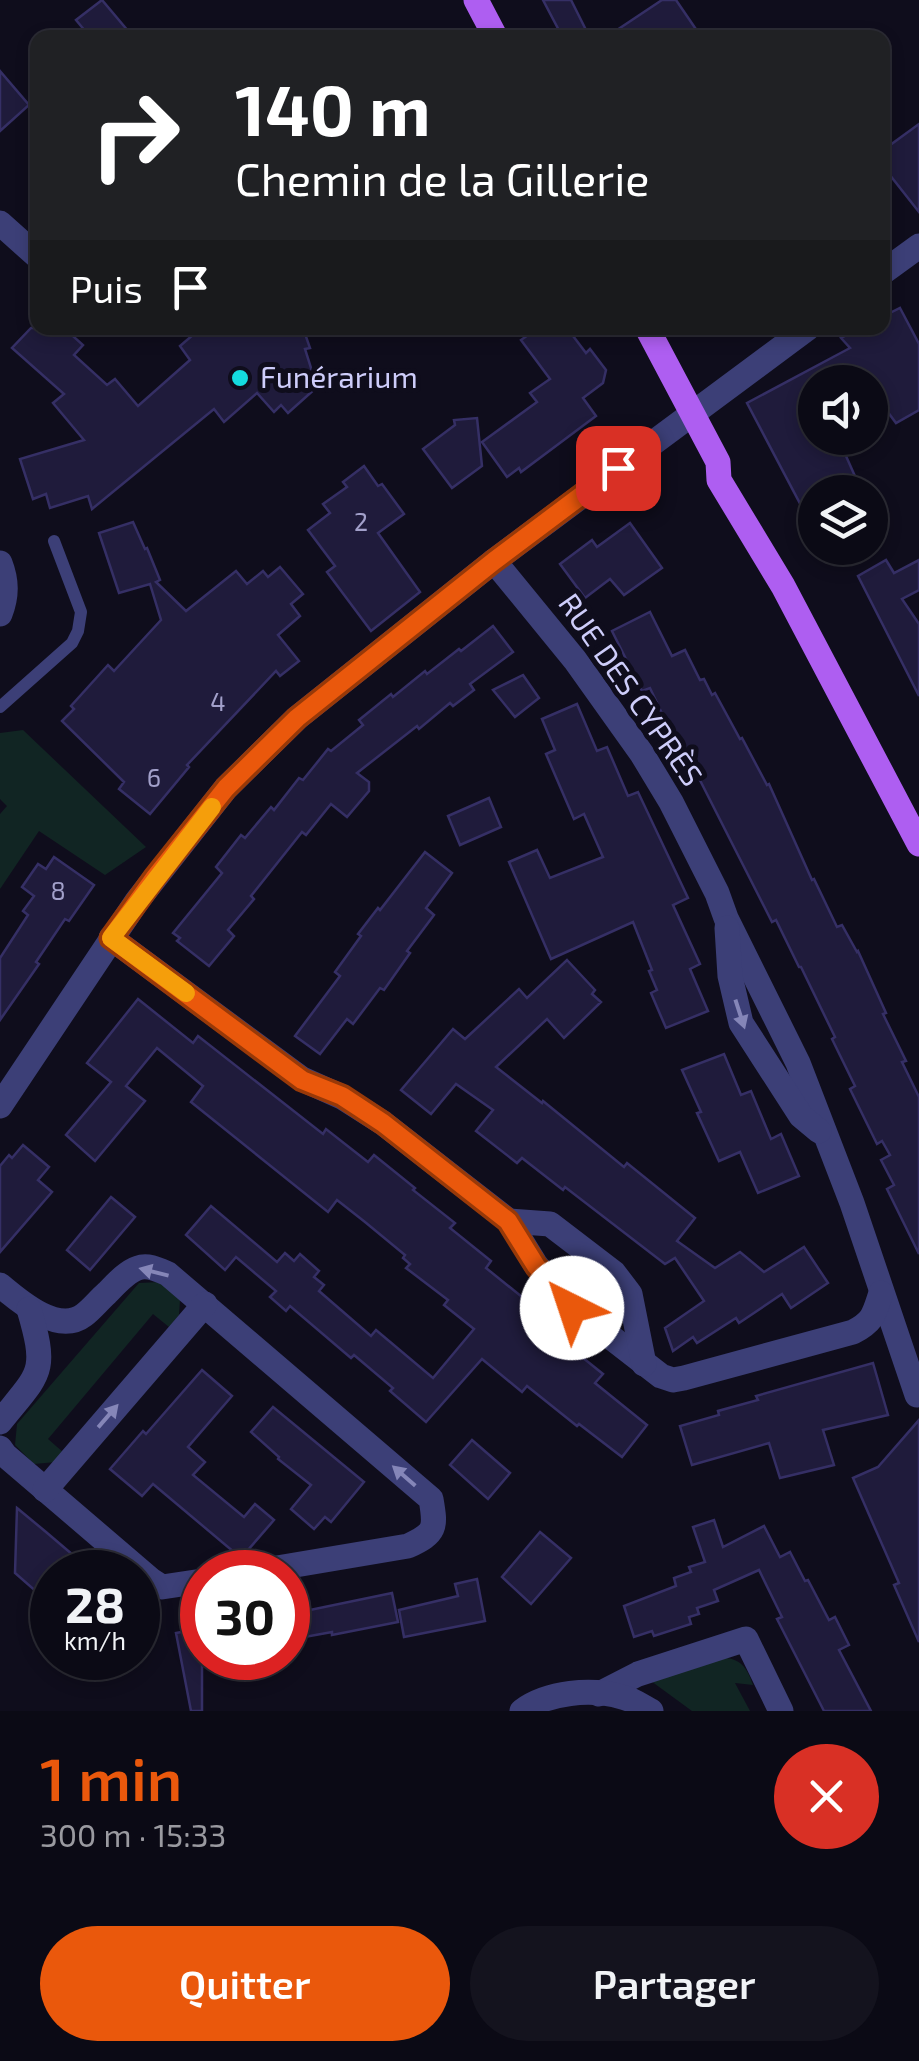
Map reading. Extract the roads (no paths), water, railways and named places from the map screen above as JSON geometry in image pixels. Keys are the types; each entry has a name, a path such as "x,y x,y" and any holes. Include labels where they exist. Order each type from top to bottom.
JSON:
{"main road":[{"path":"476,0 492,30"},
{"path":"652,335 718,462 719,480 783,586 919,844"}],"street":[{"path":"0,223 30,250"},
{"path":"890,267 919,246"},
{"path":"0,1106 155,877 226,788 297,718 494,561 798,335"},
{"name":"RUE DES CYPRÈS","path":"494,561 575,660 642,754 718,893 726,918 730,976 741,1023 802,1116 826,1136 917,1395"},
{"path":"0,563 6,592 0,614"},
{"path":"111,938 302,1080 342,1096 383,1123 508,1221 536,1266 572,1308 662,1376 673,1380 853,1332 873,1319 881,1292"},
{"path":"508,1221 550,1224 614,1273 630,1294 644,1364"},
{"path":"0,1285 29,1310 70,1321 82,1318 121,1279 138,1268 151,1267 168,1274 431,1499 435,1524 428,1537 408,1546 310,1563"},
{"path":"44,1490 204,1304"},
{"path":"0,1422 37,1376 39,1345 29,1310"},
{"path":"0,1448 44,1490 162,1587 180,1584"},
{"path":"598,1694 638,1674 746,1639 780,1711"},
{"path":"522,1711 530,1704 560,1695 588,1692 623,1697 651,1711"}],"lane":[{"path":"0,707 72,643 78,630 81,612 54,541"}],"place":[{"name":"Funérarium","path":"240,378"}]}
